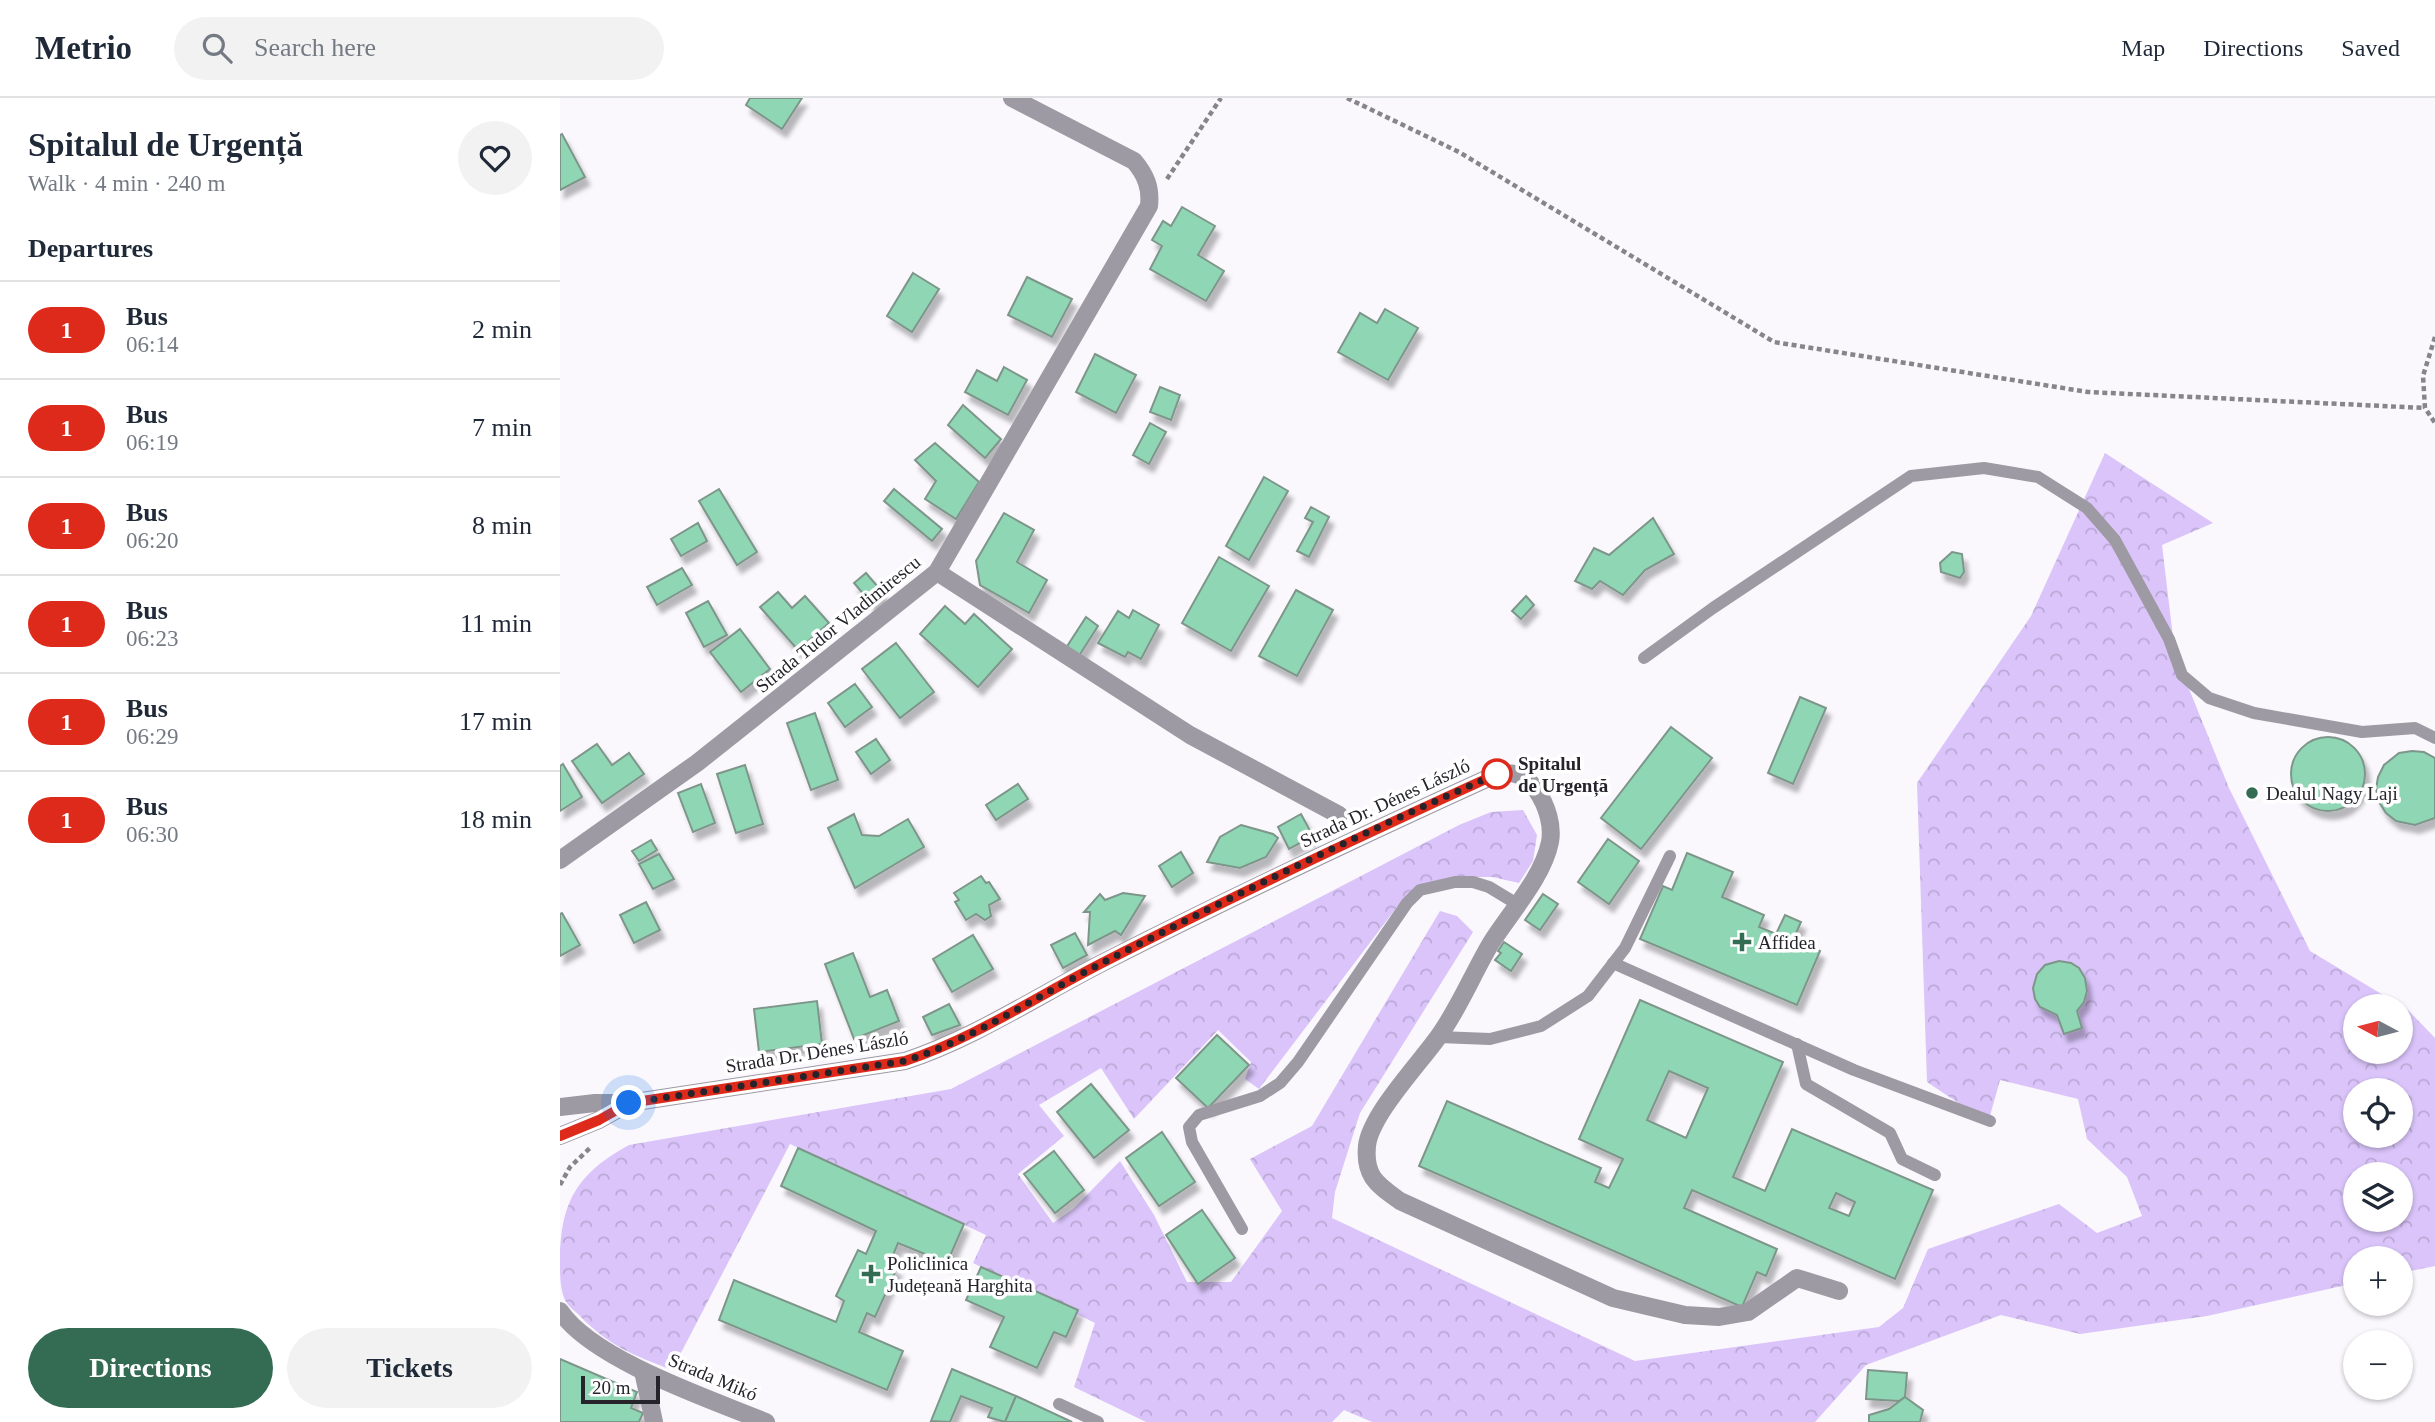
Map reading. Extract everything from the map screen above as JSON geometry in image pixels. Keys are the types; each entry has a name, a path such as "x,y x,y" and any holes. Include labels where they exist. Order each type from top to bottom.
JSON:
{"street":[{"path":"1012,98 1134,161 1148,184 1149,206"},
{"name":"Strada Tudor Vladimirescu","path":"560,860 697,763 937,572 1149,206"},
{"path":"937,572 1190,735 1339,815"},
{"name":"Strada Dr. Dénes László","path":"629,1103 905,1061 926,1054 984,1027 1103,962 1370,831 1497,774 1511,772 1523,775 1538,793 1548,813 1550,842 1542,864 1491,944 1439,1037 1374,1122 1367,1144 1367,1163 1375,1183 1400,1201 1613,1298 1685,1315 1718,1318 1748,1312 1797,1278 1839,1291"},
{"path":"560,1107 629,1103"},
{"path":"560,1136 599,1120 629,1103"},
{"name":"Strada Mikó","path":"560,1311 569,1325 643,1371 766,1422"},
{"name":"Strada Mikó","path":"643,1371 654,1422"}],"lane":[{"path":"1644,658 1713,608 1911,476 1984,468 2038,477 2087,508 2115,540 2169,639 2182,675 2209,698 2254,713 2362,732 2415,728 2435,738"},
{"path":"1439,1037 1490,1039 1541,1026 1588,996 1625,948 1670,856"},
{"path":"1242,1229 1192,1142 1189,1127 1199,1115 1260,1096 1280,1083 1298,1062 1406,903 1420,890 1455,881 1473,882 1489,887 1517,904"},
{"path":"1613,963 1854,1070 1990,1121"},
{"path":"1797,1044 1806,1084 1890,1133 1902,1159 1935,1175"},
{"path":"1059,1404 1098,1422"}],"path":[{"path":"1149,206 1221,98"},
{"path":"1347,98 1460,152 1773,342 2088,392 2425,408"},
{"path":"2435,337 2423,376 2425,408 2435,423"},
{"path":"560,1185 570,1167 604,1138 599,1120"}],"green space":[{"path":"2105,453 2213,523 2162,545 2175,654 2229,788 2310,951 2381,994 2343,994 2343,1064 2413,1064 2413,1015 2435,1038 2435,1266 2413,1271 2413,1246 2343,1246 2343,1286 2207,1316 2080,1334 2001,1315 1866,1365 1815,1422 1372,1422 1344,1410 1332,1422 1146,1422 1074,1387 1095,1323 973,1263 986,1235 790,1144 672,1370 633,1354 601,1335 565,1300 561,1287 560,1263 563,1223 568,1207 584,1179 596,1167 629,1145 951,1089 1459,825 1491,812 1523,810 1537,835 1533,861 1519,883 1492,877 1464,877 1400,903 1259,1089 1245,1079 1251,1062 1218,1030 1134,1119 1101,1068 1039,1105 1064,1136 1018,1174 1053,1223 1073,1209 1120,1161 1154,1215 1187,1282 1231,1282 1282,1211 1250,1159 1312,1126 1440,911 1457,916 1473,932 1360,1113 1335,1192 1332,1218 1635,1361 1879,1327 1903,1308 1928,1249 2059,1204 2097,1233 2142,1216 2127,1177 2087,1139 2078,1099 2000,1080 1988,1123 1927,1082 1917,783 2031,616"}],"building":[{"path":"750,98 802,98 782,129 746,105"},
{"path":"562,134 585,177 560,190 560,135"},
{"path":"1182,207 1215,226 1198,255 1224,271 1206,301 1150,269 1162,246 1152,240 1163,221 1171,226"},
{"path":"913,273 939,289 912,332 887,316"},
{"path":"1027,277 1072,299 1052,337 1008,315"},
{"path":"1385,309 1418,328 1388,380 1338,352 1360,313 1377,323"},
{"path":"1095,354 1136,375 1116,413 1076,392"},
{"path":"1004,367 1027,380 1008,415 965,392 977,370 997,381"},
{"path":"1160,387 1180,395 1171,420 1150,412"},
{"path":"963,405 1001,439 985,458 948,425"},
{"path":"1150,423 1166,432 1149,464 1133,455"},
{"path":"935,443 979,482 956,519 925,499 936,481 915,460"},
{"path":"1264,477 1288,491 1249,560 1226,546"},
{"path":"719,489 757,552 737,565 699,501"},
{"path":"894,489 942,529 932,541 884,501"},
{"path":"1311,507 1329,517 1309,557 1297,551 1313,522 1305,518"},
{"path":"1004,513 1034,530 1017,562 1047,580 1029,613 980,585 976,561"},
{"path":"1653,518 1674,554 1645,570 1623,595 1600,581 1592,589 1575,581 1594,548 1609,555"},
{"path":"698,523 707,541 681,556 671,539"},
{"path":"1952,552 1962,554 1964,572 1960,578 1941,572 1940,563"},
{"path":"1219,557 1269,586 1231,651 1182,623"},
{"path":"682,568 692,585 657,605 647,587"},
{"path":"866,573 884,594 872,604 854,583"},
{"path":"1296,590 1333,610 1297,676 1259,656"},
{"path":"778,592 792,608 805,596 829,623 798,650 760,607"},
{"path":"1526,596 1534,605 1521,619 1512,611"},
{"path":"708,601 727,635 704,647 686,613"},
{"path":"945,606 965,624 974,614 1012,649 978,687 920,634"},
{"path":"1133,610 1159,625 1141,659 1128,652 1125,657 1098,643 1118,611 1129,618"},
{"path":"1086,617 1098,626 1077,659 1064,651"},
{"path":"740,629 770,669 741,692 710,652"},
{"path":"896,643 934,692 900,718 862,669"},
{"path":"855,684 872,707 845,727 828,703"},
{"path":"1800,697 1826,708 1793,784 1768,773"},
{"path":"815,713 838,780 811,790 787,723"},
{"path":"1671,727 1712,758 1641,849 1601,818"},
{"path":"2328,737 2349,743 2359,753 2365,774 2359,795 2349,805 2328,811 2307,805 2297,795 2291,774 2297,753 2307,743"},
{"path":"876,739 890,760 871,774 856,752"},
{"path":"597,744 612,765 629,753 644,774 602,803 572,761"},
{"path":"2424,752 2435,758 2435,818 2415,825 2396,821 2386,813 2379,802 2376,789 2384,765 2399,753"},
{"path":"563,764 582,797 560,811 560,766"},
{"path":"745,765 763,824 736,833 717,774"},
{"path":"701,784 715,823 693,832 678,793"},
{"path":"1018,784 1028,799 996,820 986,805"},
{"path":"854,814 862,835 879,836 908,819 924,847 855,888 828,828"},
{"path":"1301,814 1313,836 1289,849 1278,827"},
{"path":"1241,825 1273,834 1278,838 1266,857 1240,868 1207,862 1220,837"},
{"path":"1608,839 1639,861 1609,904 1578,882"},
{"path":"651,840 657,850 639,861 632,851"},
{"path":"1181,852 1193,873 1172,887 1159,866"},
{"path":"1687,853 1733,872 1722,897 1764,915 1759,927 1776,934 1785,915 1801,922 1793,940 1820,951 1797,1005 1640,939 1663,886 1672,890"},
{"path":"659,854 674,879 653,889 639,864"},
{"path":"981,876 986,883 989,882 1000,899 989,905 991,916 985,920 976,914 966,920 955,902 959,900 954,893"},
{"path":"1123,893 1145,896 1121,935 1115,931 1088,945 1090,912 1084,912 1100,894 1105,900"},
{"path":"1543,894 1558,904 1540,930 1525,920"},
{"path":"646,902 660,930 634,943 620,915"},
{"path":"562,913 580,945 560,956 560,914"},
{"path":"1075,933 1087,955 1063,968 1051,945"},
{"path":"973,935 993,969 952,992 933,959"},
{"path":"1504,942 1522,954 1511,971 1495,960 1501,953 1498,951"},
{"path":"853,953 870,997 887,990 899,1021 854,1039 825,964"},
{"path":"2059,961 2079,968 2085,978 2087,991 2084,1002 2077,1011 2082,1028 2064,1034 2057,1015 2040,1007 2033,988 2037,974 2045,965"},
{"path":"1640,1000 1783,1062 1733,1177 1765,1191 1792,1129 1933,1190 1895,1279 1692,1190 1684,1208 1777,1249 1766,1276 1757,1272 1742,1307 1419,1166 1447,1101 1601,1168 1595,1182 1609,1188 1623,1159 1579,1139","holes":["1669,1071 1708,1088 1686,1138 1647,1120","1836,1193 1855,1202 1849,1216 1829,1208"]},
{"path":"817,1001 822,1044 759,1052 754,1009"},
{"path":"949,1004 960,1025 932,1035 923,1017"},
{"path":"1217,1035 1249,1065 1208,1108 1176,1078"},
{"path":"1091,1084 1129,1130 1094,1158 1057,1112"},
{"path":"1162,1132 1195,1182 1159,1206 1126,1158"},
{"name":"Policlinica Județeană Harghita","path":"798,1148 964,1224 947,1263 898,1243 889,1265 897,1268 875,1317 867,1313 859,1332 903,1351 887,1390 719,1320 734,1280 836,1322 844,1301 836,1296 858,1250 866,1254 876,1231 781,1186"},
{"path":"1054,1151 1084,1190 1055,1213 1024,1174"},
{"path":"1202,1210 1235,1258 1198,1284 1166,1235"},
{"path":"981,1267 1078,1310 1066,1337 1054,1332 1037,1368 990,1347 1004,1317 966,1300"},
{"path":"560,1359 637,1392 631,1408 643,1413 639,1422 560,1422"},
{"path":"952,1369 1016,1396 1005,1422 988,1417 992,1408 961,1396 950,1422 931,1421"},
{"path":"1868,1370 1907,1373 1905,1397 1899,1401 1866,1399"},
{"path":"1016,1396 1072,1422 1005,1422"},
{"path":"1905,1397 1923,1410 1920,1422 1869,1422 1869,1415 1889,1409"}],"bus line":[{"name":"1","path":"560,1136 599,1120 629,1103 905,1061 926,1054 984,1027 1103,962 1370,831 1497,774"}],"place":[{"name":"Spitalul de Urgență","path":"1497,774"},
{"name":"Dealul Nagy Laji","path":"2252,793"},
{"name":"Affidea","path":"1742,942"},
{"name":"Policlinica Județeană Harghita","path":"871,1274"}],"route":[{"path":"629,1103 905,1061 926,1054 984,1027 1103,962 1370,831 1497,774"}]}
